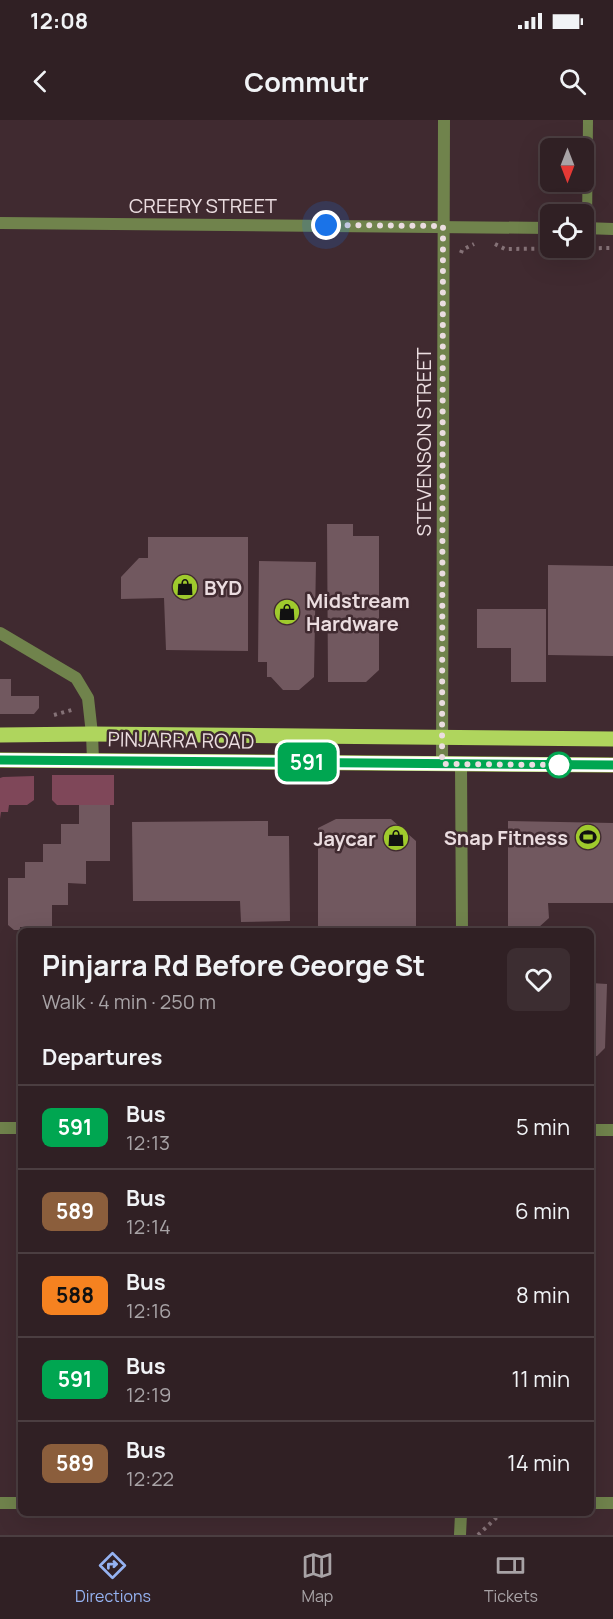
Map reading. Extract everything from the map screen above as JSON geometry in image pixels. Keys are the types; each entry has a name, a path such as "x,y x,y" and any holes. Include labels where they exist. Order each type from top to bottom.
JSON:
{"main road":[{"name":"PINJARRA ROAD","path":"0,735 613,739"},
{"name":"PINJARRA ROAD","path":"0,760 613,765"}],"street":[{"name":"STEVENSON STREET","path":"442,764 444,120"},
{"name":"CREERY STREET","path":"0,223 540,228"},
{"path":"594,228 613,229"},
{"path":"0,633 76,678 88,698 93,760"},
{"path":"461,764 462,928"},
{"path":"0,1128 18,1128"},
{"path":"594,1130 613,1130"},
{"path":"0,1503 18,1503"},
{"path":"594,1503 613,1503"},
{"path":"460,1535 461,1516"}],"lane":[{"path":"586,204 588,120"}],"path":[{"path":"459,257 462,250 483,239"},
{"path":"494,244 505,249 613,248"},
{"path":"478,1535 497,1516"}],"shaded area":[{"path":"52,775 114,775 114,805 57,805 52,800"},
{"path":"34,776 34,800 27,805 9,805 8,812 1,812 0,819 0,778"}],"building":[{"path":"327,524 353,524 353,536 379,536 379,670 366,682 328,682"},
{"name":"BYD","path":"148,537 248,537 248,651 166,650 164,598 121,599 121,577 139,558 148,558"},
{"name":"Midstream Hardware","path":"259,561 316,562 314,677 299,690 283,690 271,677 267,677 267,662 258,662"},
{"path":"548,565 613,566 613,656 548,655"},
{"path":"477,609 546,609 546,682 511,682 511,648 477,648"},
{"path":"0,679 11,679 11,696 39,696 39,708 34,714 0,714"},
{"path":"79,805 110,805 110,861 86,861 86,884 68,883 68,905 52,905 52,927 20,927 14,930 8,925 8,878 25,878 25,862 43,862 43,844 61,844 61,824 79,824"},
{"path":"336,819 391,819 416,841 416,928 318,928 318,828"},
{"path":"268,821 268,836 289,836 290,921 241,922 240,901 133,901 132,822"},
{"path":"508,821 613,823 613,903 548,903 549,918 538,928 508,928"},
{"path":"594,983 607,984 605,1048 594,1056"}],"bus line":[{"name":"591","path":"0,760 613,765"}],"place":[{"name":"BYD","path":"185,587"},
{"name":"Midstream Hardware","path":"287,612"},
{"name":"Snap Fitness","path":"588,837"},
{"name":"Jaycar","path":"396,838"}],"route":[{"path":"326,225 443,226 442,764 569,765 559,765"}]}
